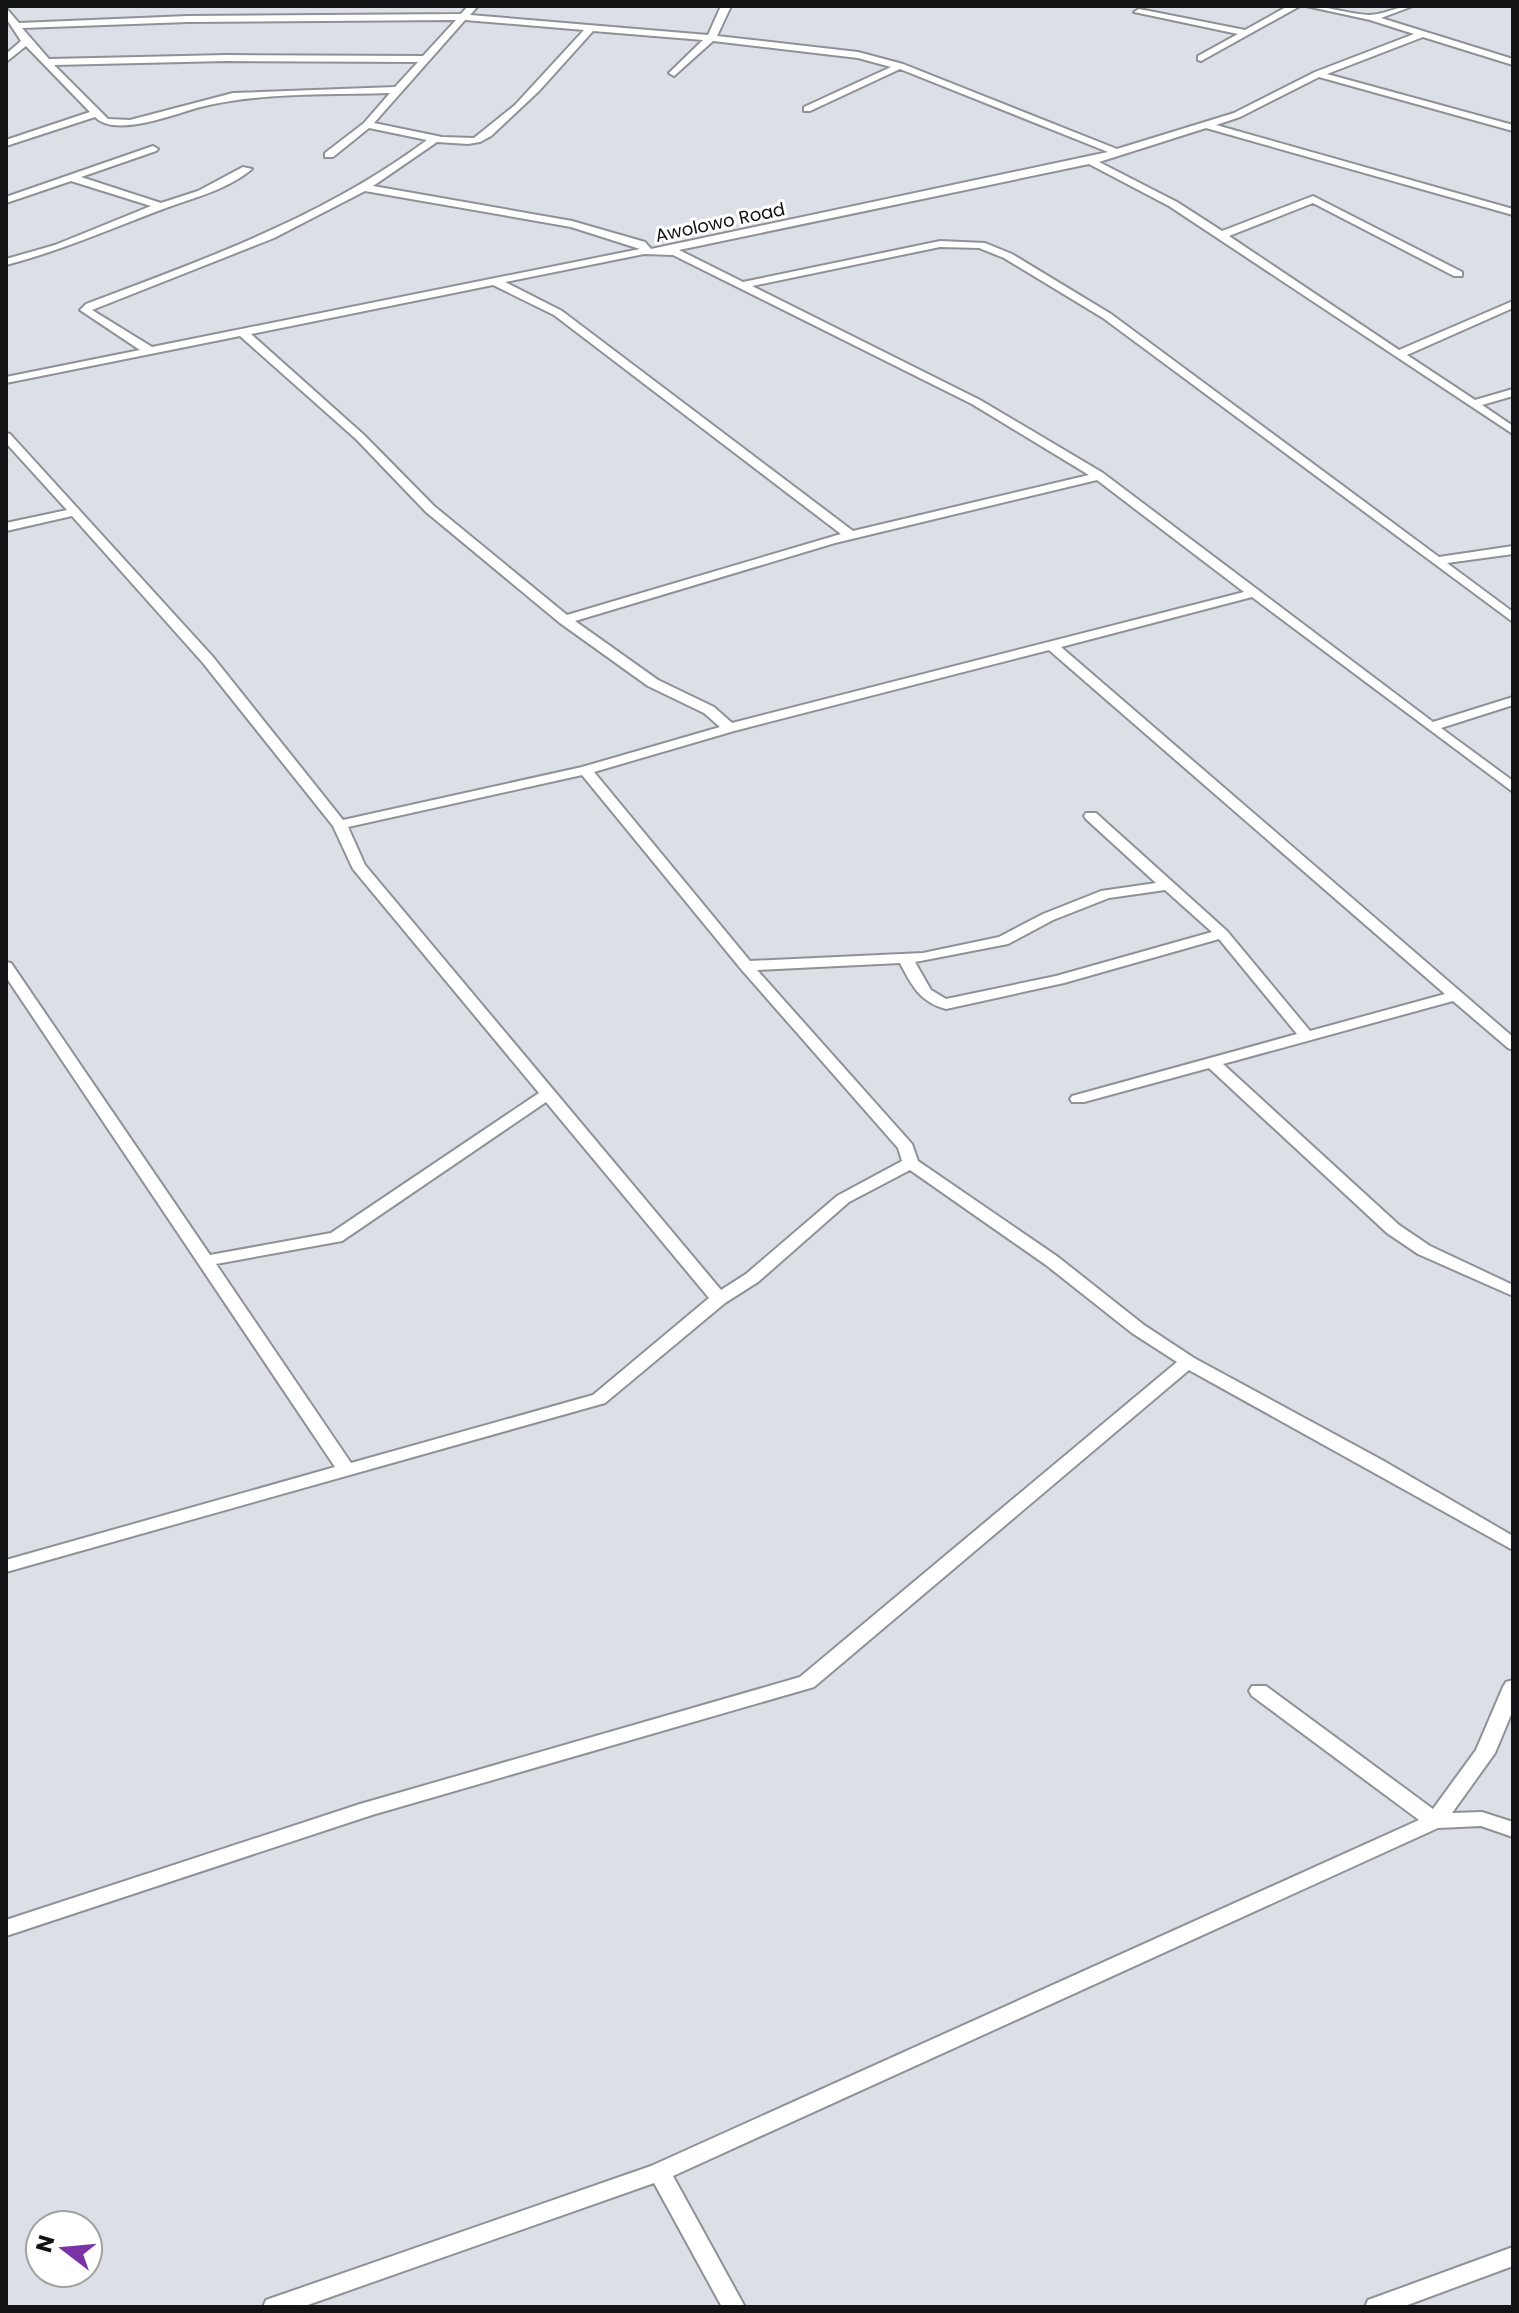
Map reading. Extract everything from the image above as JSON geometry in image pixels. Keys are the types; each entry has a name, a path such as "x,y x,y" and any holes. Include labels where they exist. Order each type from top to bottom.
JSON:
{"street":[{"path":"329,155 367,125 473,6"},
{"path":"674,73 711,38 726,6"},
{"path":"1201,58 1295,6"},
{"path":"1311,6 1372,18 1513,62"},
{"path":"1372,18 1408,6"},
{"path":"6,11 26,41 105,122 123,124 233,96 399,90"},
{"path":"1139,12 1248,33"},
{"path":"16,26 188,19 461,17 829,51 900,66 1113,151"},
{"path":"367,125 464,141 481,139 592,27"},
{"name":"Awolowo Road","path":"6,380 645,251 649,253 1090,161 1251,108 1318,74 1423,34"},
{"path":"6,59 26,41"},
{"path":"48,62 227,58 426,59"},
{"path":"807,109 900,66"},
{"path":"1318,74 1513,128"},
{"path":"6,143 95,114"},
{"path":"1205,125 1513,212"},
{"path":"150,351 85,310 286,229 364,188 437,137"},
{"path":"6,200 153,149"},
{"path":"1090,161 1173,204 1401,353 1513,431"},
{"path":"6,262 59,247 213,188 247,169"},
{"path":"73,178 161,206"},
{"path":"364,188 572,224 641,244 649,253 675,252 976,402 1099,476 1513,788"},
{"path":"1221,235 1313,199 1458,274"},
{"path":"743,285 940,244 981,245 1008,256 1107,316 1513,618"},
{"path":"494,281 558,313 850,535"},
{"path":"1401,353 1513,304"},
{"path":"243,333 360,437 430,509 565,620 653,683 709,710 729,728"},
{"path":"1475,404 1513,392"},
{"path":"6,436 208,660 340,825 358,866 719,1299"},
{"path":"565,620 705,575 850,535 1099,476"},
{"path":"6,527 76,512"},
{"path":"1437,561 1513,550"},
{"path":"340,825 585,770 729,728 1254,593"},
{"path":"1051,645 1513,1045"},
{"path":"1433,726 1513,701"},
{"path":"585,770 746,966 906,1147 911,1163 1052,1261 1138,1329 1188,1362 1376,1464 1513,1544"},
{"path":"1091,816 1222,934 1307,1037"},
{"path":"746,966 906,959 1003,941 1048,917 1106,894 1170,885"},
{"path":"906,959 925,995 936,1003 946,1004 1059,980 1222,934"},
{"path":"6,966 347,1471"},
{"path":"1078,1099 1454,996"},
{"path":"1213,1063 1393,1229 1424,1250 1513,1291"},
{"path":"206,1261 336,1237 549,1093"},
{"path":"6,1566 599,1399 719,1299 752,1278 843,1199 911,1163"},
{"path":"6,1928 367,1809 807,1682 1188,1362"},
{"path":"1435,1821 1485,1753 1513,1687"},
{"path":"1259,1691 1435,1821"},
{"path":"274,2307 659,2172 1435,1821 1482,1819 1513,1830"},
{"path":"659,2172 734,2307"},
{"path":"1376,2307 1513,2256"}]}
